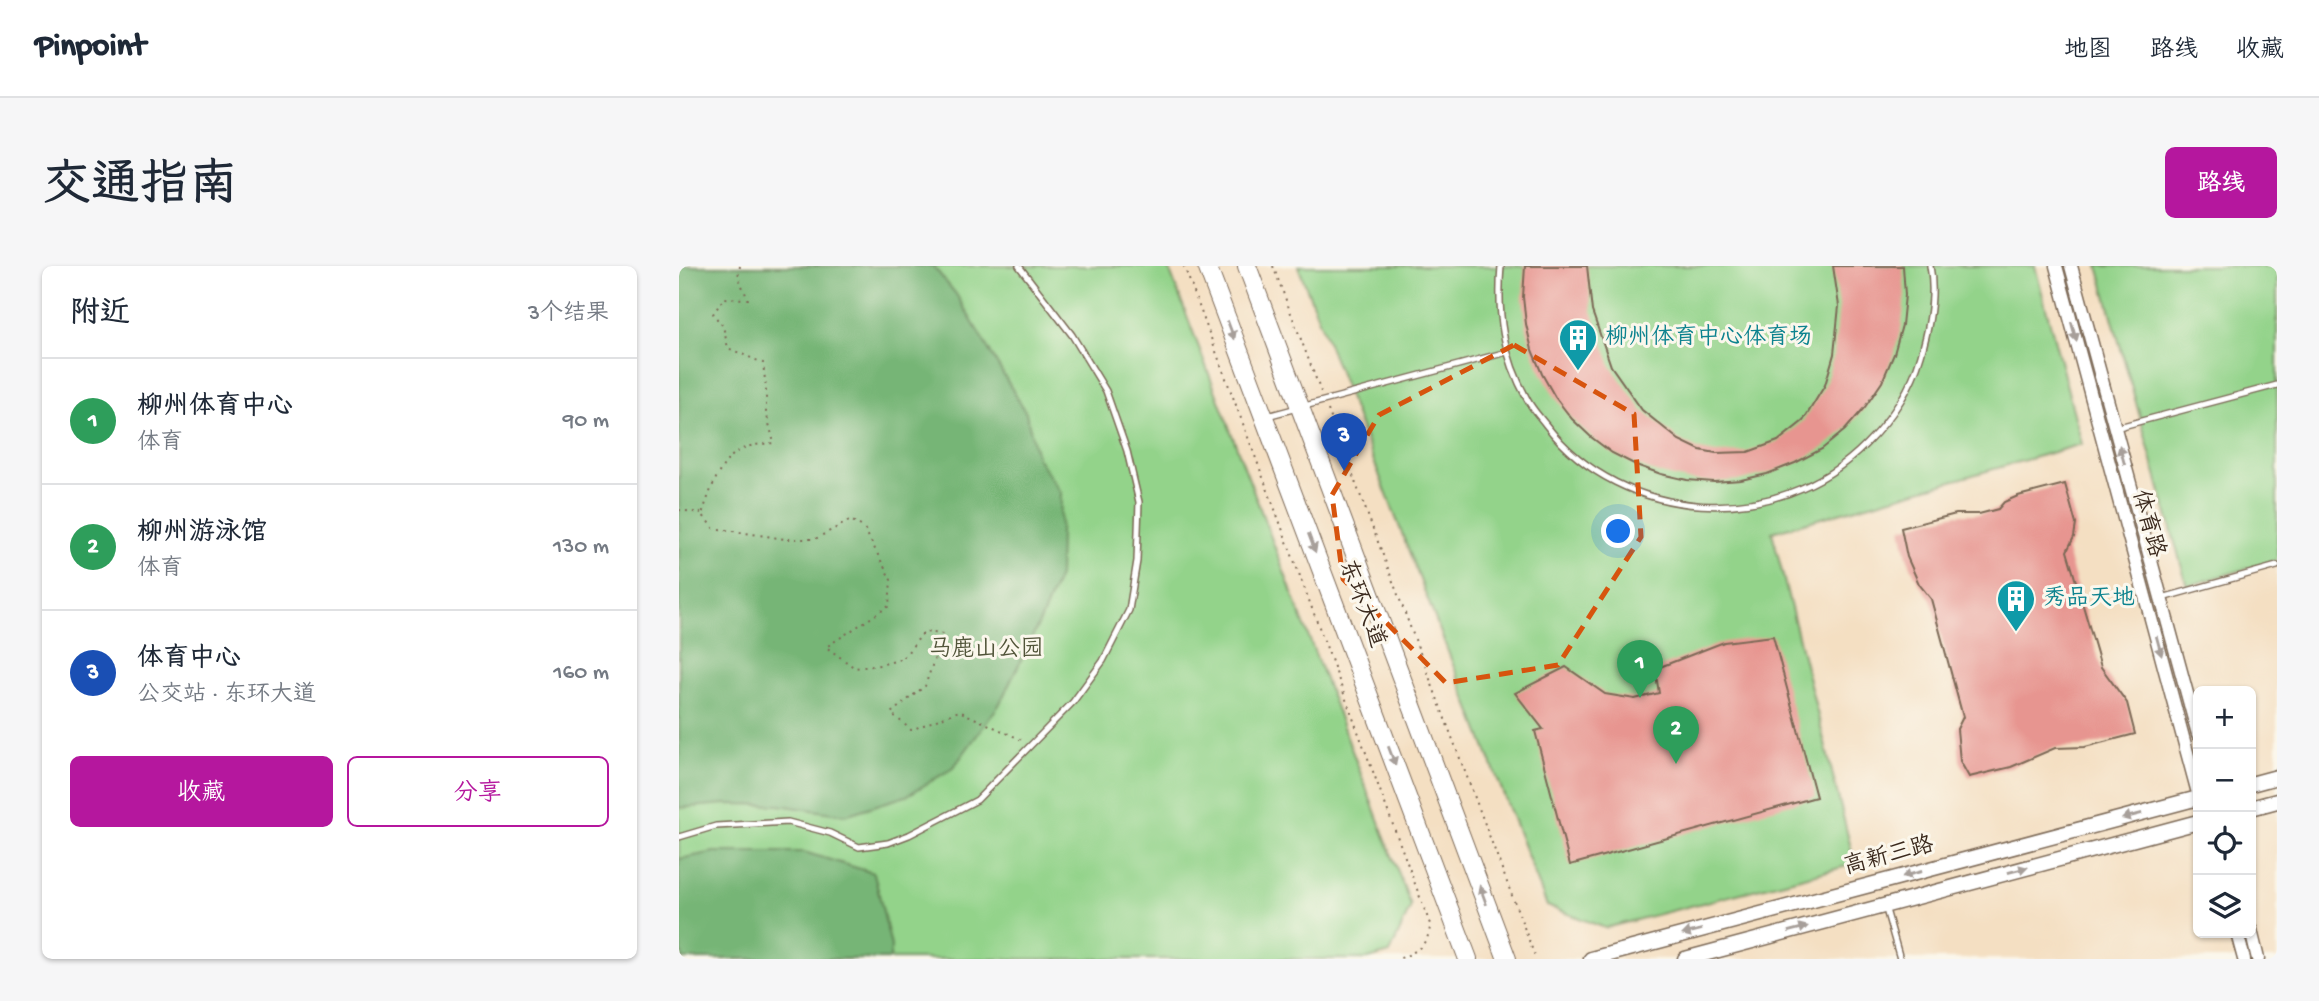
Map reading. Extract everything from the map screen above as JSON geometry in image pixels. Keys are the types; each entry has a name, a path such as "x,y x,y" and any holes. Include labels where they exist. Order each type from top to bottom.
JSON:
{"highway":[{"name":"东环大道","path":"1207,266 1468,959"},
{"name":"东环大道","path":"1247,266 1507,959"}],"main road":[{"path":"2256,783 2277,777"},
{"name":"高新三路","path":"1591,959 2193,799"},
{"path":"2256,807 2277,801"},
{"name":"高新三路","path":"1685,959 2193,823"}],"street":[{"name":"体育路","path":"2056,266 2193,774"},
{"name":"体育路","path":"2071,266 2193,716"},
{"path":"2238,938 2244,959"},
{"path":"2253,938 2258,959"}],"lane":[{"path":"679,837 716,827 788,822 830,833 859,847 888,843 934,824 977,800 1073,702 1103,661 1129,610 1137,561 1139,502 1127,451 1106,391 1072,335 1019,266"},
{"path":"1501,266 1498,301 1507,352 1527,401 1560,443 1601,475 1649,498 1702,507 1755,504 1805,488 1851,460 1888,422 1915,376 1929,325 1930,266"},
{"path":"1264,417 1507,352"},
{"path":"2115,428 2277,385"},
{"path":"2147,602 2277,566"},
{"path":"1885,906 1900,959"}],"path":[{"path":"702,514 725,463 745,447 774,443 766,412 767,388 763,363 728,348 723,326 713,314 724,298 748,299 738,277 740,266"},
{"path":"1184,266 1430,924 1430,934 1424,944 1398,959"},
{"path":"1273,266 1536,959"},
{"path":"679,505 680,510 702,514 713,528 785,539 815,539 851,520 864,528 891,580 889,606 826,647 855,668 902,659 924,632 943,634 926,686 891,713 911,730 959,711 1014,738 1033,743"}],"highlighted area":[{"path":"1514,345 1634,414 1641,537 1558,665 1446,683 1343,579 1332,495 1379,415"}],"green space":[{"name":"马鹿山公园","path":"679,266 1168,266 1411,906 1390,953 1368,959 679,959"},
{"path":"679,266 933,266 956,294 1026,413 1037,457 1061,493 1059,576 999,705 953,768 906,796 845,815 779,805 726,804 679,808"},
{"path":"1298,266 2035,266 2082,444 1772,532 1855,864 1605,928 1547,906"},
{"path":"2098,266 2277,266 2277,560 2187,586"},
{"path":"714,852 804,852 874,873 891,946 890,959 683,959 679,941 679,859"}],"building":[{"name":"柳州体育中心体育场","path":"1525,266 1587,266 1592,311 1611,366 1642,410 1679,440 1700,450 1716,453 1748,452 1778,441 1803,421 1825,385 1834,354 1839,306 1833,266 1903,266 1905,295 1902,325 1882,382 1845,430 1822,449 1767,474 1741,480 1687,480 1636,465 1612,453 1572,419 1555,397 1532,350 1526,324 1523,297"},
{"name":"秀品天地","path":"2065,484 2076,524 2074,537 2067,551 2101,667 2127,703 2135,734 2085,747 2055,748 2011,767 1969,777 1960,761 1957,729 1963,717 1931,599 1919,584 1907,557 1901,528 1956,514 1979,514 1998,509 2004,502 2018,496"},
{"path":"1773,636 1816,797 1570,865 1535,731 1543,729 1515,693 1566,667 1605,694 1635,699 1659,693 1655,669 1724,642"}],"place":[{"name":"柳州体育中心体育场","path":"1578,372"},
{"name":"体育中心","path":"1344,471"},
{"name":"秀品天地","path":"2016,633"},
{"name":"柳州体育中心","path":"1640,698"},
{"name":"柳州游泳馆","path":"1676,764"}]}
